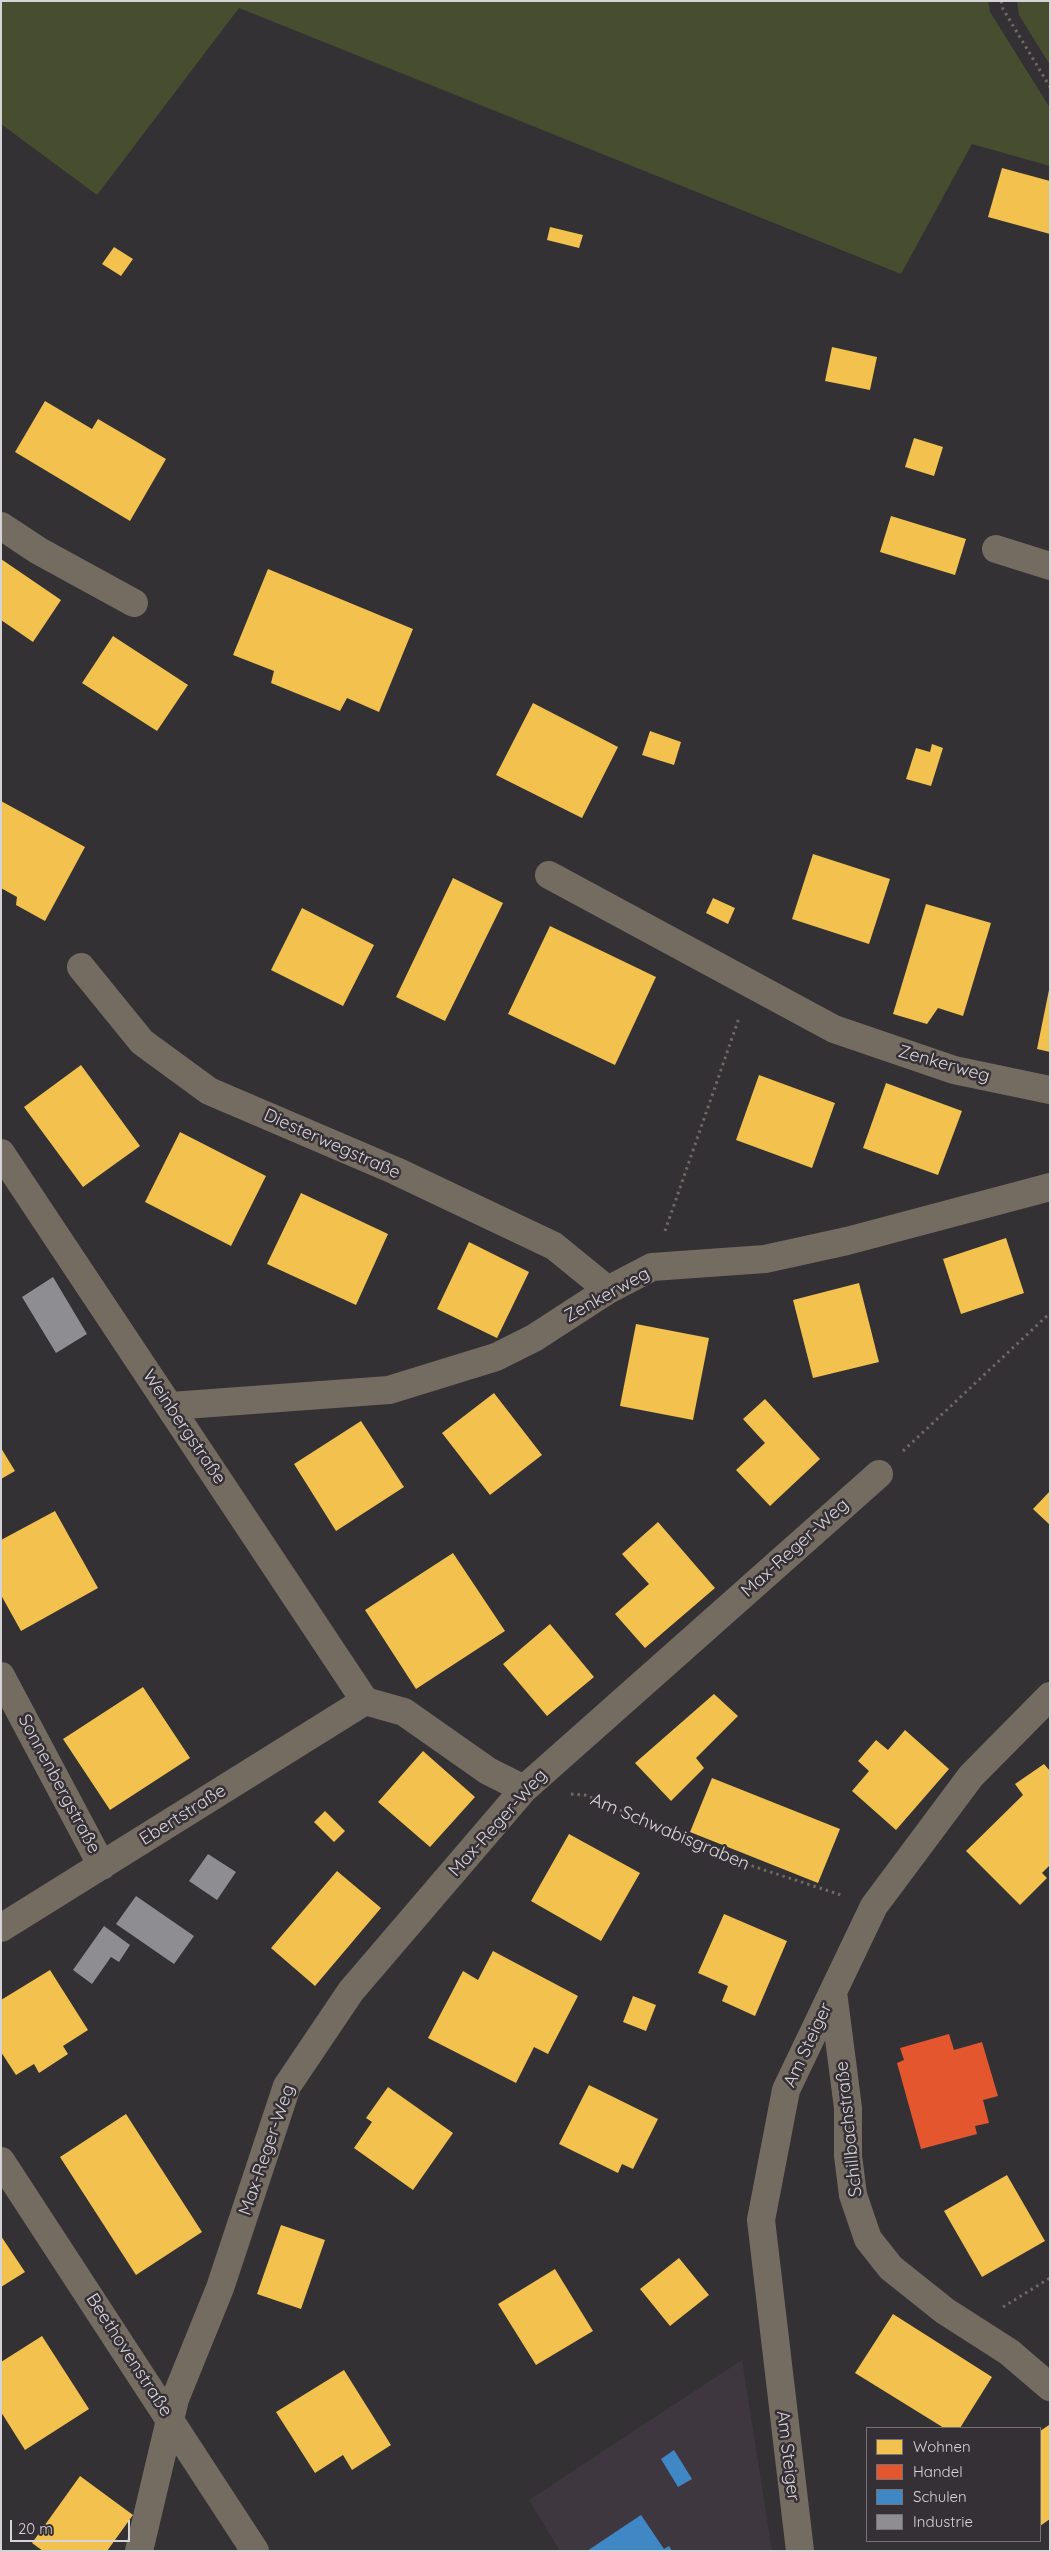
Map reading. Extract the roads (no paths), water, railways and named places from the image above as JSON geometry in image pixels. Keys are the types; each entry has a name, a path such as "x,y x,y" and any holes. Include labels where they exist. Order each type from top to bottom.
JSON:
{"street":[{"path":"1,526 39,551 134,603"},
{"path":"996,549 1050,566"},
{"name":"Zenkerweg","path":"549,875 750,985 844,1032 954,1070 1050,1090"},
{"name":"Diesterwegstraße","path":"81,967 142,1042 209,1091 396,1171 554,1246 608,1290"},
{"name":"Weinbergstraße","path":"1,1153 365,1701"},
{"name":"Zenkerweg","path":"170,1406 389,1390 496,1357 534,1338 608,1290 652,1268 765,1259 846,1241 1050,1187"},
{"name":"Max-Reger-Weg","path":"139,2551 174,2399 220,2288 287,2086 351,1991 524,1789 879,1474"},
{"name":"Sonnenbergstraße","path":"1,1676 102,1866"},
{"name":"Am Steiger","path":"800,2551 761,2220 786,2090 874,1906 971,1776 1049,1698"},
{"path":"365,1701 404,1712 488,1771 524,1789"},
{"name":"Ebertstraße","path":"1,1928 365,1701"},
{"name":"Schillbachstraße","path":"834,1992 848,2108 848,2156 853,2195 868,2239 891,2268 946,2311 1009,2352 1050,2387"},
{"name":"Beethovenstraße","path":"1,2161 255,2551"}]}
